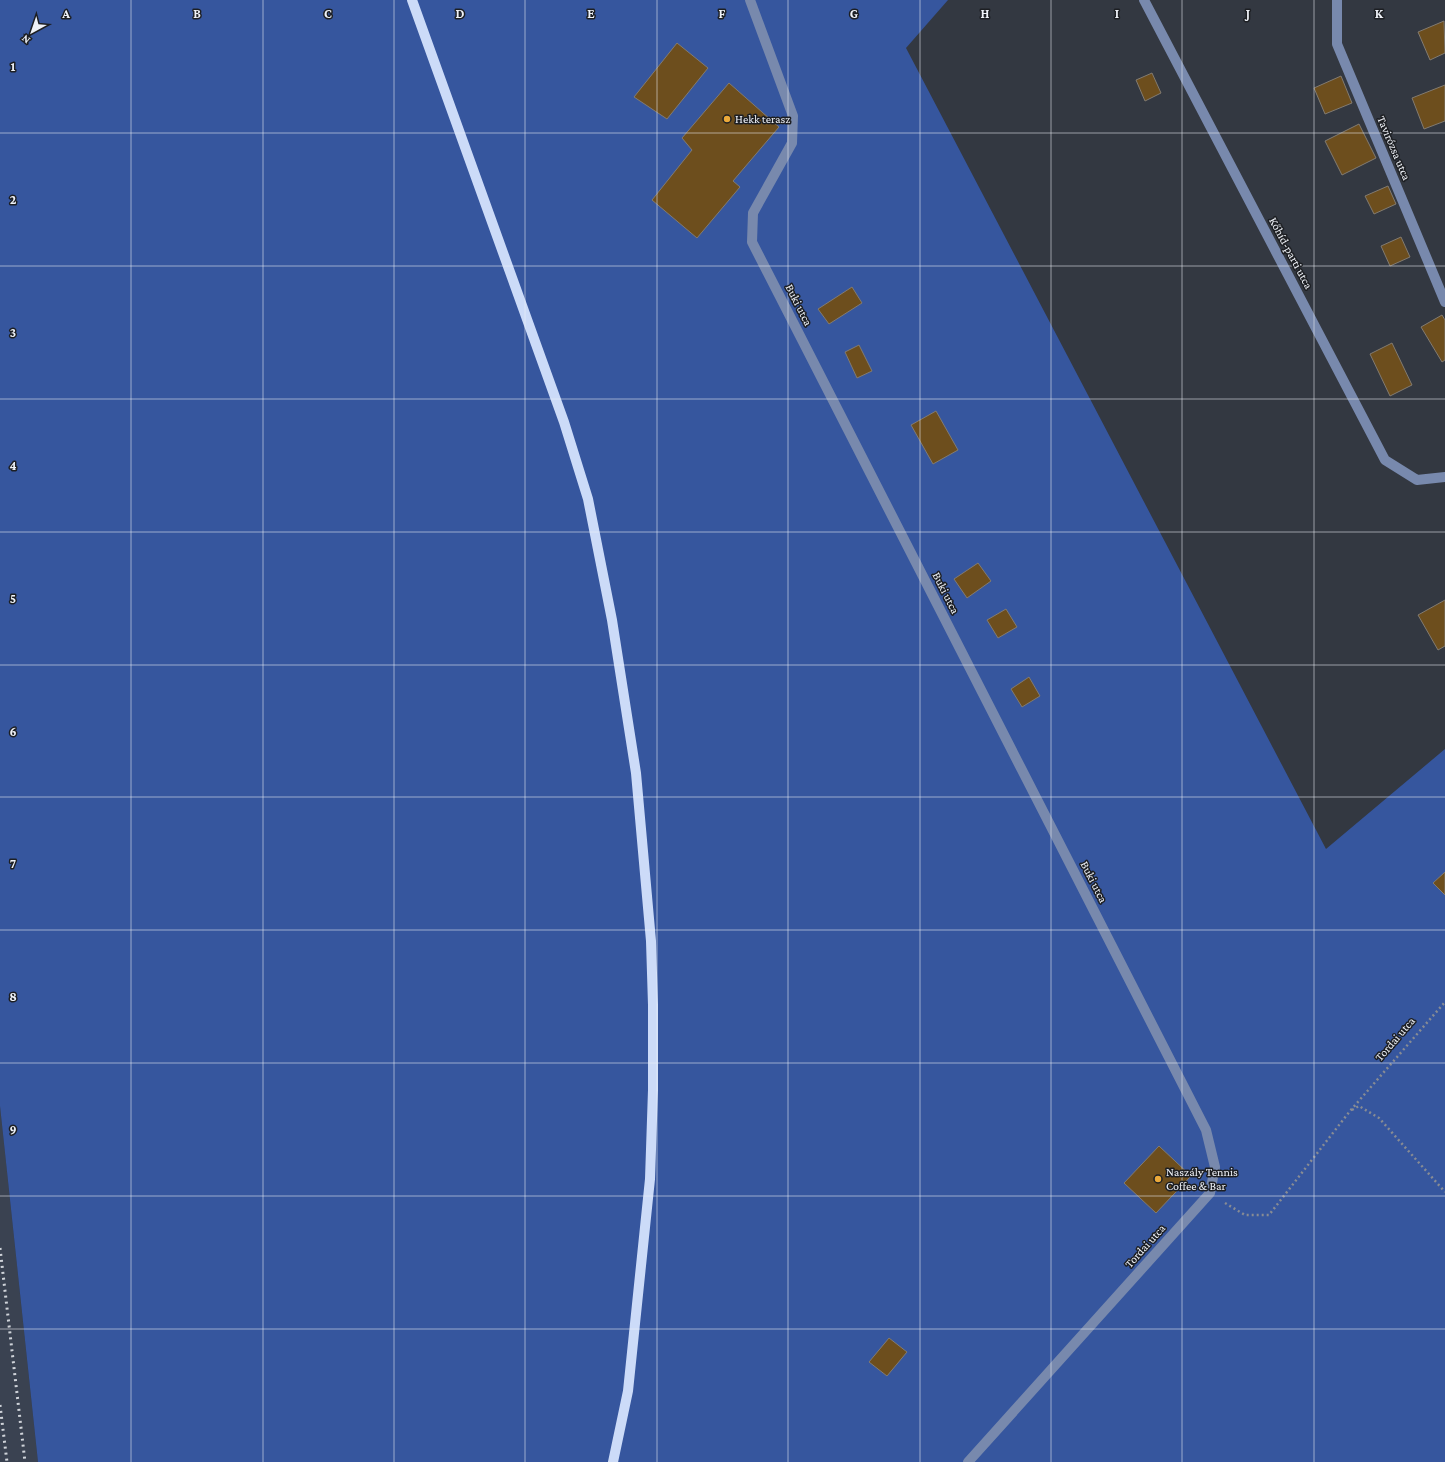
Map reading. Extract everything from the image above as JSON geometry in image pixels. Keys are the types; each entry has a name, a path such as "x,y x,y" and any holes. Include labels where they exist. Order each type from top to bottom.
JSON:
{"main road":[{"path":"412,0 564,422 588,498 612,620 636,772 651,941 653,1090 650,1179 628,1391 613,1462"}],"street":[{"name":"Buki utca","path":"750,0 793,116 792,143 753,213 752,242 1206,1130 1215,1167 1210,1193"},
{"name":"Kőhíd-parti utca","path":"1144,0 1386,460 1417,480 1445,477"},
{"name":"Tavirózsa utca","path":"1337,0 1337,44 1445,302"},
{"name":"Tordai utca","path":"968,1462 1210,1193"}],"path":[{"name":"Tordai utca","path":"1210,1193 1245,1216 1269,1215 1350,1111 1445,1002"},
{"path":"1350,1111 1359,1106 1379,1118 1445,1192"}],"shaded area":[{"path":"0,0 948,0 906,48 1326,849 1445,749 1445,1462 38,1462 0,1106"},
{"path":"0,1106 38,1462 0,1462"}],"building":[{"path":"1444,21 1445,53 1430,60 1418,32"},
{"path":"677,43 708,68 667,119 634,97"},
{"path":"1152,73 1161,93 1145,101 1136,80"},
{"path":"1341,76 1352,103 1325,114 1314,88"},
{"path":"729,83 779,127 733,181 740,187 697,238 652,200 692,150 682,138"},
{"path":"1445,85 1445,121 1424,129 1412,98"},
{"path":"1359,124 1376,158 1342,175 1325,141"},
{"path":"1388,186 1396,204 1374,214 1365,196"},
{"path":"1401,237 1410,257 1390,266 1381,246"},
{"path":"852,287 862,303 829,324 818,309"},
{"path":"1442,315 1445,320 1445,360 1442,362 1421,327"},
{"path":"1392,343 1412,385 1390,396 1370,354"},
{"path":"859,345 872,371 857,378 845,352"},
{"path":"936,411 958,450 933,464 911,425"},
{"path":"978,563 991,581 967,598 954,579"},
{"path":"1445,600 1445,646 1438,650 1418,615"},
{"path":"1006,609 1017,627 998,638 987,620"},
{"path":"1029,677 1040,696 1022,707 1011,689"},
{"path":"1445,872 1445,895 1433,883"},
{"name":"Naszály Tennis Coffee & Bar","path":"1159,1146 1191,1176 1156,1213 1124,1183"},
{"path":"889,1338 907,1352 887,1376 869,1362"}],"railway":[{"path":"0,1248 25,1462"},
{"path":"0,1405 7,1462"}],"place":[{"name":"Hekk terasz","path":"727,119"},
{"name":"Naszály Tennis Coffee & Bar","path":"1158,1179"}]}
